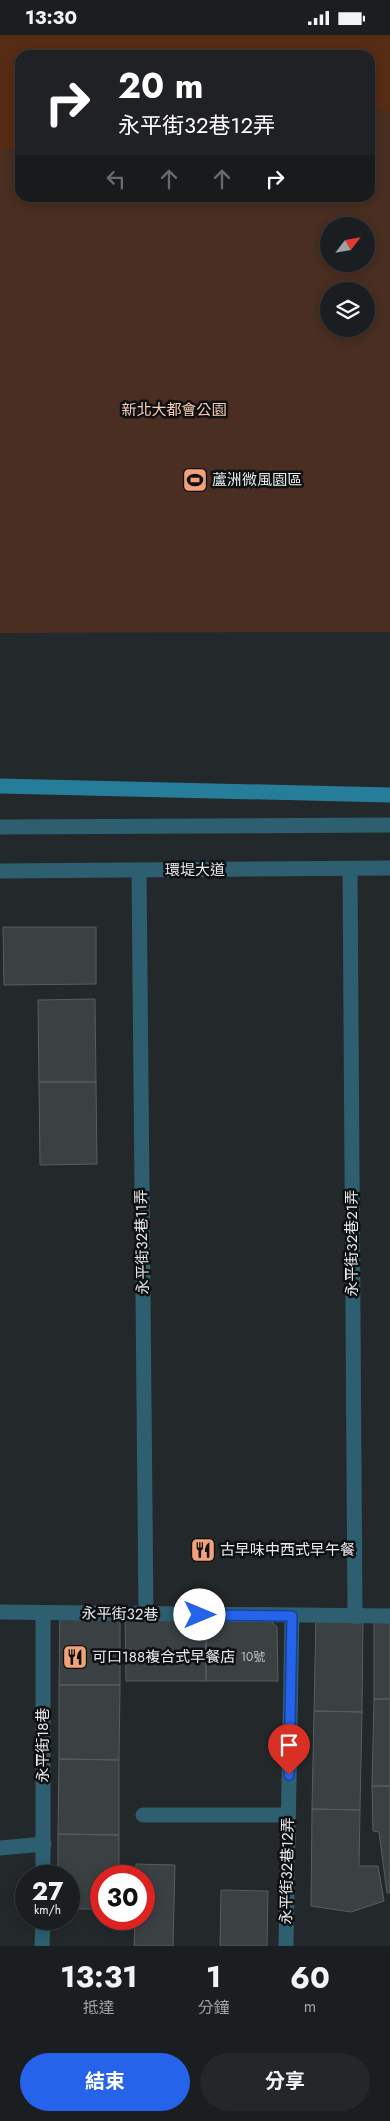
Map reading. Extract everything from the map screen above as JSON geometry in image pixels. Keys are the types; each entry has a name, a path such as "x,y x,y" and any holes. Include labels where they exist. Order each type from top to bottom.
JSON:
{"main road":[{"path":"0,786 390,795"}],"street":[{"path":"0,827 390,825"},
{"name":"環堤大道","path":"0,871 390,868"},
{"name":"永平街32巷21弄","path":"350,869 355,1617"},
{"name":"永平街32巷11弄","path":"139,870 146,1614"},
{"name":"永平街32巷","path":"0,1613 390,1616"},
{"name":"永平街18巷","path":"43,1613 43,1865"},
{"name":"永平街32巷12弄","path":"286,1946 292,1616"},
{"path":"143,1815 288,1815"},
{"path":"0,1848 44,1844"},
{"path":"42,1946 43,1930"}],"green space":[{"name":"蘆洲微風園區","path":"0,35 390,35 390,632 0,633"}],"shaded area":[{"path":"0,35 390,35 390,113 375,108 375,50 15,50 15,147 0,151"}],"building":[{"path":"3,927 96,927 96,984 4,985"},
{"path":"95,999 96,1082 39,1082 38,1000"},
{"path":"39,1082 96,1082 97,1164 40,1165"},
{"path":"206,1608 259,1609 277,1627 278,1681 206,1681"},
{"path":"206,1608 206,1681 126,1681 125,1609"},
{"path":"60,1610 120,1611 120,1685 59,1685"},
{"path":"374,1611 390,1611 390,1699 374,1699"},
{"path":"316,1614 363,1615 362,1712 314,1711"},
{"path":"59,1685 120,1685 119,1760 59,1759"},
{"path":"374,1699 390,1699 390,1786 372,1786"},
{"path":"314,1711 362,1712 360,1810 312,1809"},
{"path":"59,1759 119,1760 119,1835 58,1834"},
{"path":"372,1786 390,1786 390,1893 387,1893 379,1832 373,1831"},
{"path":"312,1809 360,1810 359,1866 378,1866 384,1901 351,1912 311,1906"},
{"path":"58,1834 119,1835 119,1865 90,1865 90,1909 80,1909 80,1865 58,1865"},
{"path":"136,1864 175,1865 173,1946 134,1946 135,1930 155,1930 155,1865"},
{"path":"221,1890 268,1891 267,1946 220,1946"}],"place":[{"name":"蘆洲微風園區","path":"195,480"},
{"name":"古早味中西式早午餐","path":"203,1550"},
{"name":"可口188複合式早餐店","path":"75,1657"}],"route":[{"path":"200,1615 292,1616 289,1775"}],"park label":[{"name":"新北大都會公園","path":"174,410"}]}
